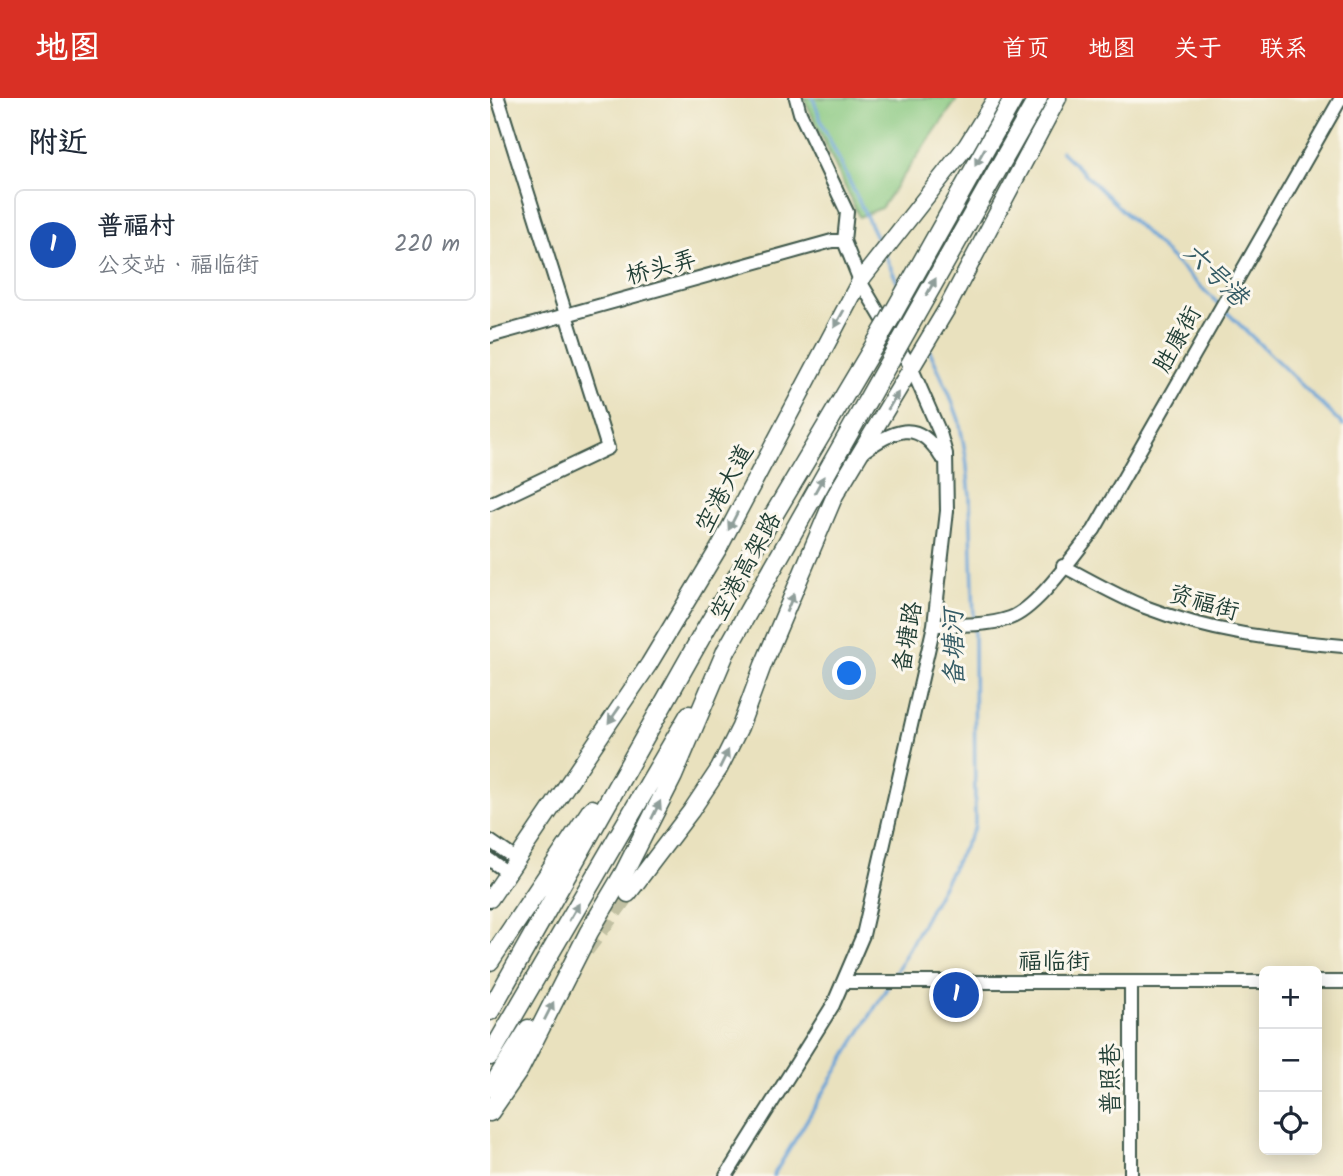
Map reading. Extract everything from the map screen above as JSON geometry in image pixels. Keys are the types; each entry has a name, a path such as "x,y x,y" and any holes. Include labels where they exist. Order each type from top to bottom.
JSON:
{"highway":[{"name":"空港高架路","path":"490,1011 704,632 883,331 1014,98"},
{"name":"空港高架路","path":"490,1056 726,652 1038,98"},
{"path":"490,961 617,772 704,632"},
{"path":"490,1122 653,818 726,652"},
{"path":"490,1112 519,1070"}],"main road":[{"name":"空港大道","path":"490,899 649,664 706,570 860,281 967,145 996,98"},
{"path":"628,894 719,769 740,727 835,495 946,310 1058,98"},
{"path":"490,1088 528,1028"}],"street":[{"path":"490,504 608,448 498,98"},
{"name":"备塘路","path":"726,1176 833,1004 863,935 934,625 947,511 946,454 916,362 860,281 844,241 847,212 800,113 796,98"},
{"name":"胜康街","path":"934,625 966,625 1012,617 1042,594 1094,530 1340,98"},
{"name":"桥头弄","path":"490,336 832,241 844,241"},
{"path":"861,454 892,435 905,431 918,433 932,442 942,458 947,475"},
{"name":"资福街","path":"1063,566 1143,606 1209,628 1264,639 1343,646"},
{"path":"490,841 512,866"},
{"path":"490,860 512,866"},
{"name":"福临街","path":"844,982 1259,982"},
{"name":"普照巷","path":"1130,982 1131,1176"},
{"path":"1322,982 1343,982"}],"green space":[{"path":"804,98 958,98 881,208 859,217"}],"waterway":[{"name":"备塘河","path":"813,98 823,126 880,245"},
{"name":"六号港","path":"1061,151 1343,425"},
{"name":"备塘河","path":"885,255 901,290"},
{"name":"备塘河","path":"892,979 975,827 974,619 970,496 959,420 928,347"},
{"name":"备塘河","path":"773,1176 888,986"}],"tunnel":[{"path":"586,950 628,894"}],"place":[{"name":"普福村","path":"956,995"}]}
